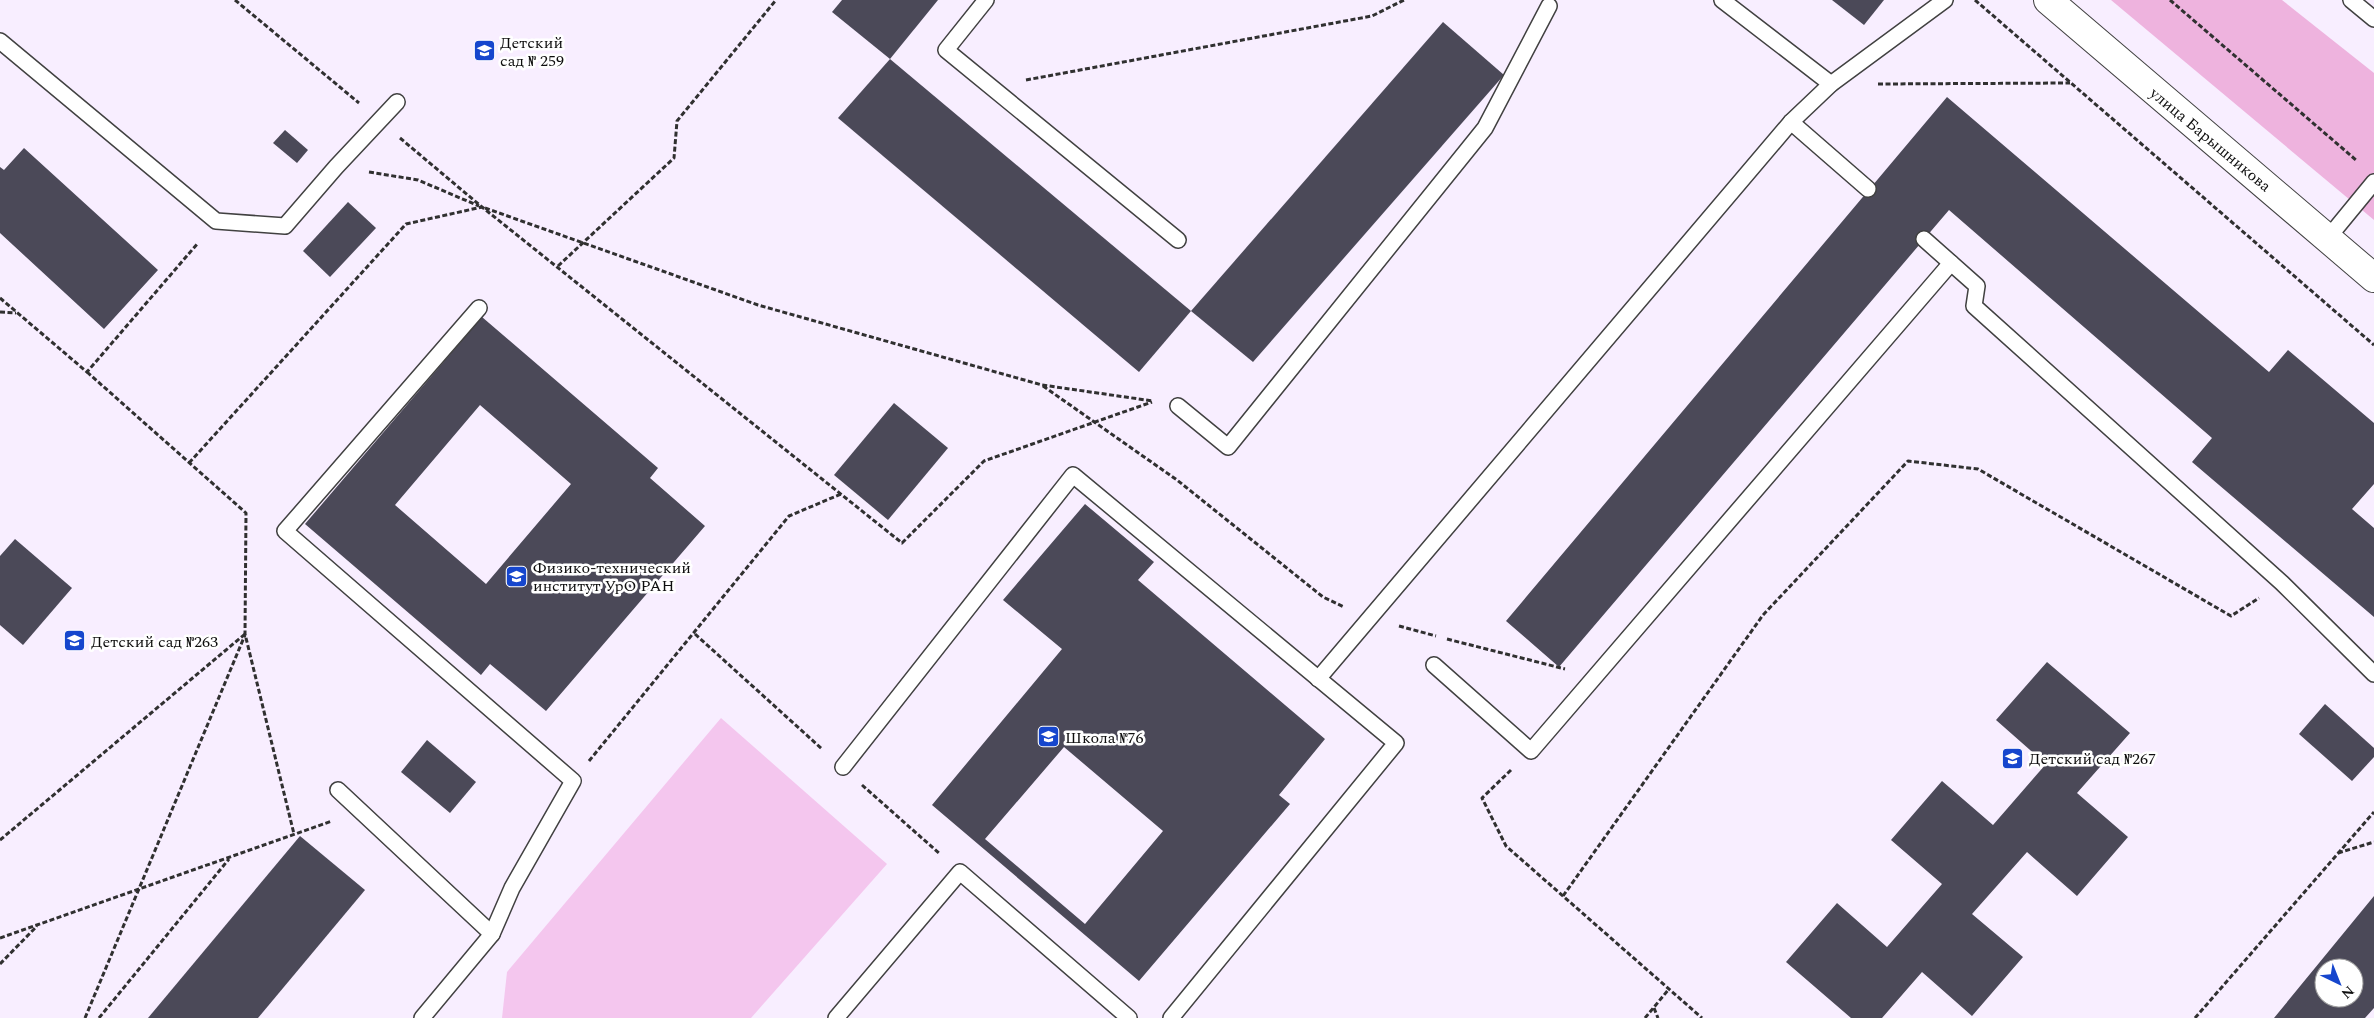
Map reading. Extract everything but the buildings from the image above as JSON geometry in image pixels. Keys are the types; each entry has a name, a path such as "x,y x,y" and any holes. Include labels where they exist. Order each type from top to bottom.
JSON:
{"street":[{"name":"улица Барышникова","path":"2048,0 2374,278"}],"lane":[{"path":"986,0 946,50 1178,240"},
{"path":"1722,0 1831,84"},
{"path":"1318,679 1371,619 1791,122 1831,84 1945,0"},
{"path":"2351,0 2374,19"},
{"path":"1178,406 1228,446 1485,128 1548,2"},
{"path":"0,41 216,221 286,226 336,167 397,102"},
{"path":"1791,122 1868,189"},
{"path":"2328,238 2374,182"},
{"path":"1924,239 1977,286 1974,306 2282,583 2374,674"},
{"path":"1434,666 1531,750 1951,262"},
{"path":"422,1018 492,934 512,888 573,781 285,532 479,308"},
{"path":"842,767 1073,475 1396,743 1171,1018"},
{"path":"338,790 492,934"},
{"path":"836,1018 960,872 1129,1018"}],"path":[{"path":"235,0 482,207 902,543 984,461 1155,401 1042,385 758,305 482,207 418,180 336,167"},
{"path":"558,266 585,243 674,158 677,121 776,0"},
{"path":"991,87 1372,16 1404,0"},
{"path":"1974,0 2374,345"},
{"path":"2170,0 2359,162"},
{"path":"1831,84 2070,83"},
{"path":"189,463 406,224 482,207"},
{"path":"87,372 216,221"},
{"path":"0,298 87,372 246,513 245,634 294,834"},
{"path":"0,312 17,313"},
{"path":"1042,385 1177,480 1323,597 1371,619 1594,676"},
{"path":"1563,896 1763,615 1908,461 1978,469 2231,616 2282,583"},
{"path":"573,781 695,634 789,516 841,494"},
{"path":"0,840 245,634"},
{"path":"85,1018 245,634"},
{"path":"1531,750 1482,798 1506,846 1702,1018"},
{"path":"0,938 361,811"},
{"path":"2195,1018 2374,812"},
{"path":"2338,853 2374,842"},
{"path":"99,1018 229,858"},
{"path":"0,964 39,924"},
{"path":"1645,1018 1669,989"},
{"path":"1654,1008 1658,1018"}],"shaded area":[{"path":"2111,0 2282,0 2374,73 2374,220"},
{"path":"721,718 887,864 751,1018 502,1018 507,972"}],"place":[{"name":"Детский сад № 259","path":"484,51"},
{"name":"Физико-технический институт УрО РАН","path":"517,576"},
{"name":"Детский сад №263","path":"75,641"},
{"name":"Школа №76","path":"1049,737"},
{"name":"Детский сад №267","path":"2013,758"}]}
